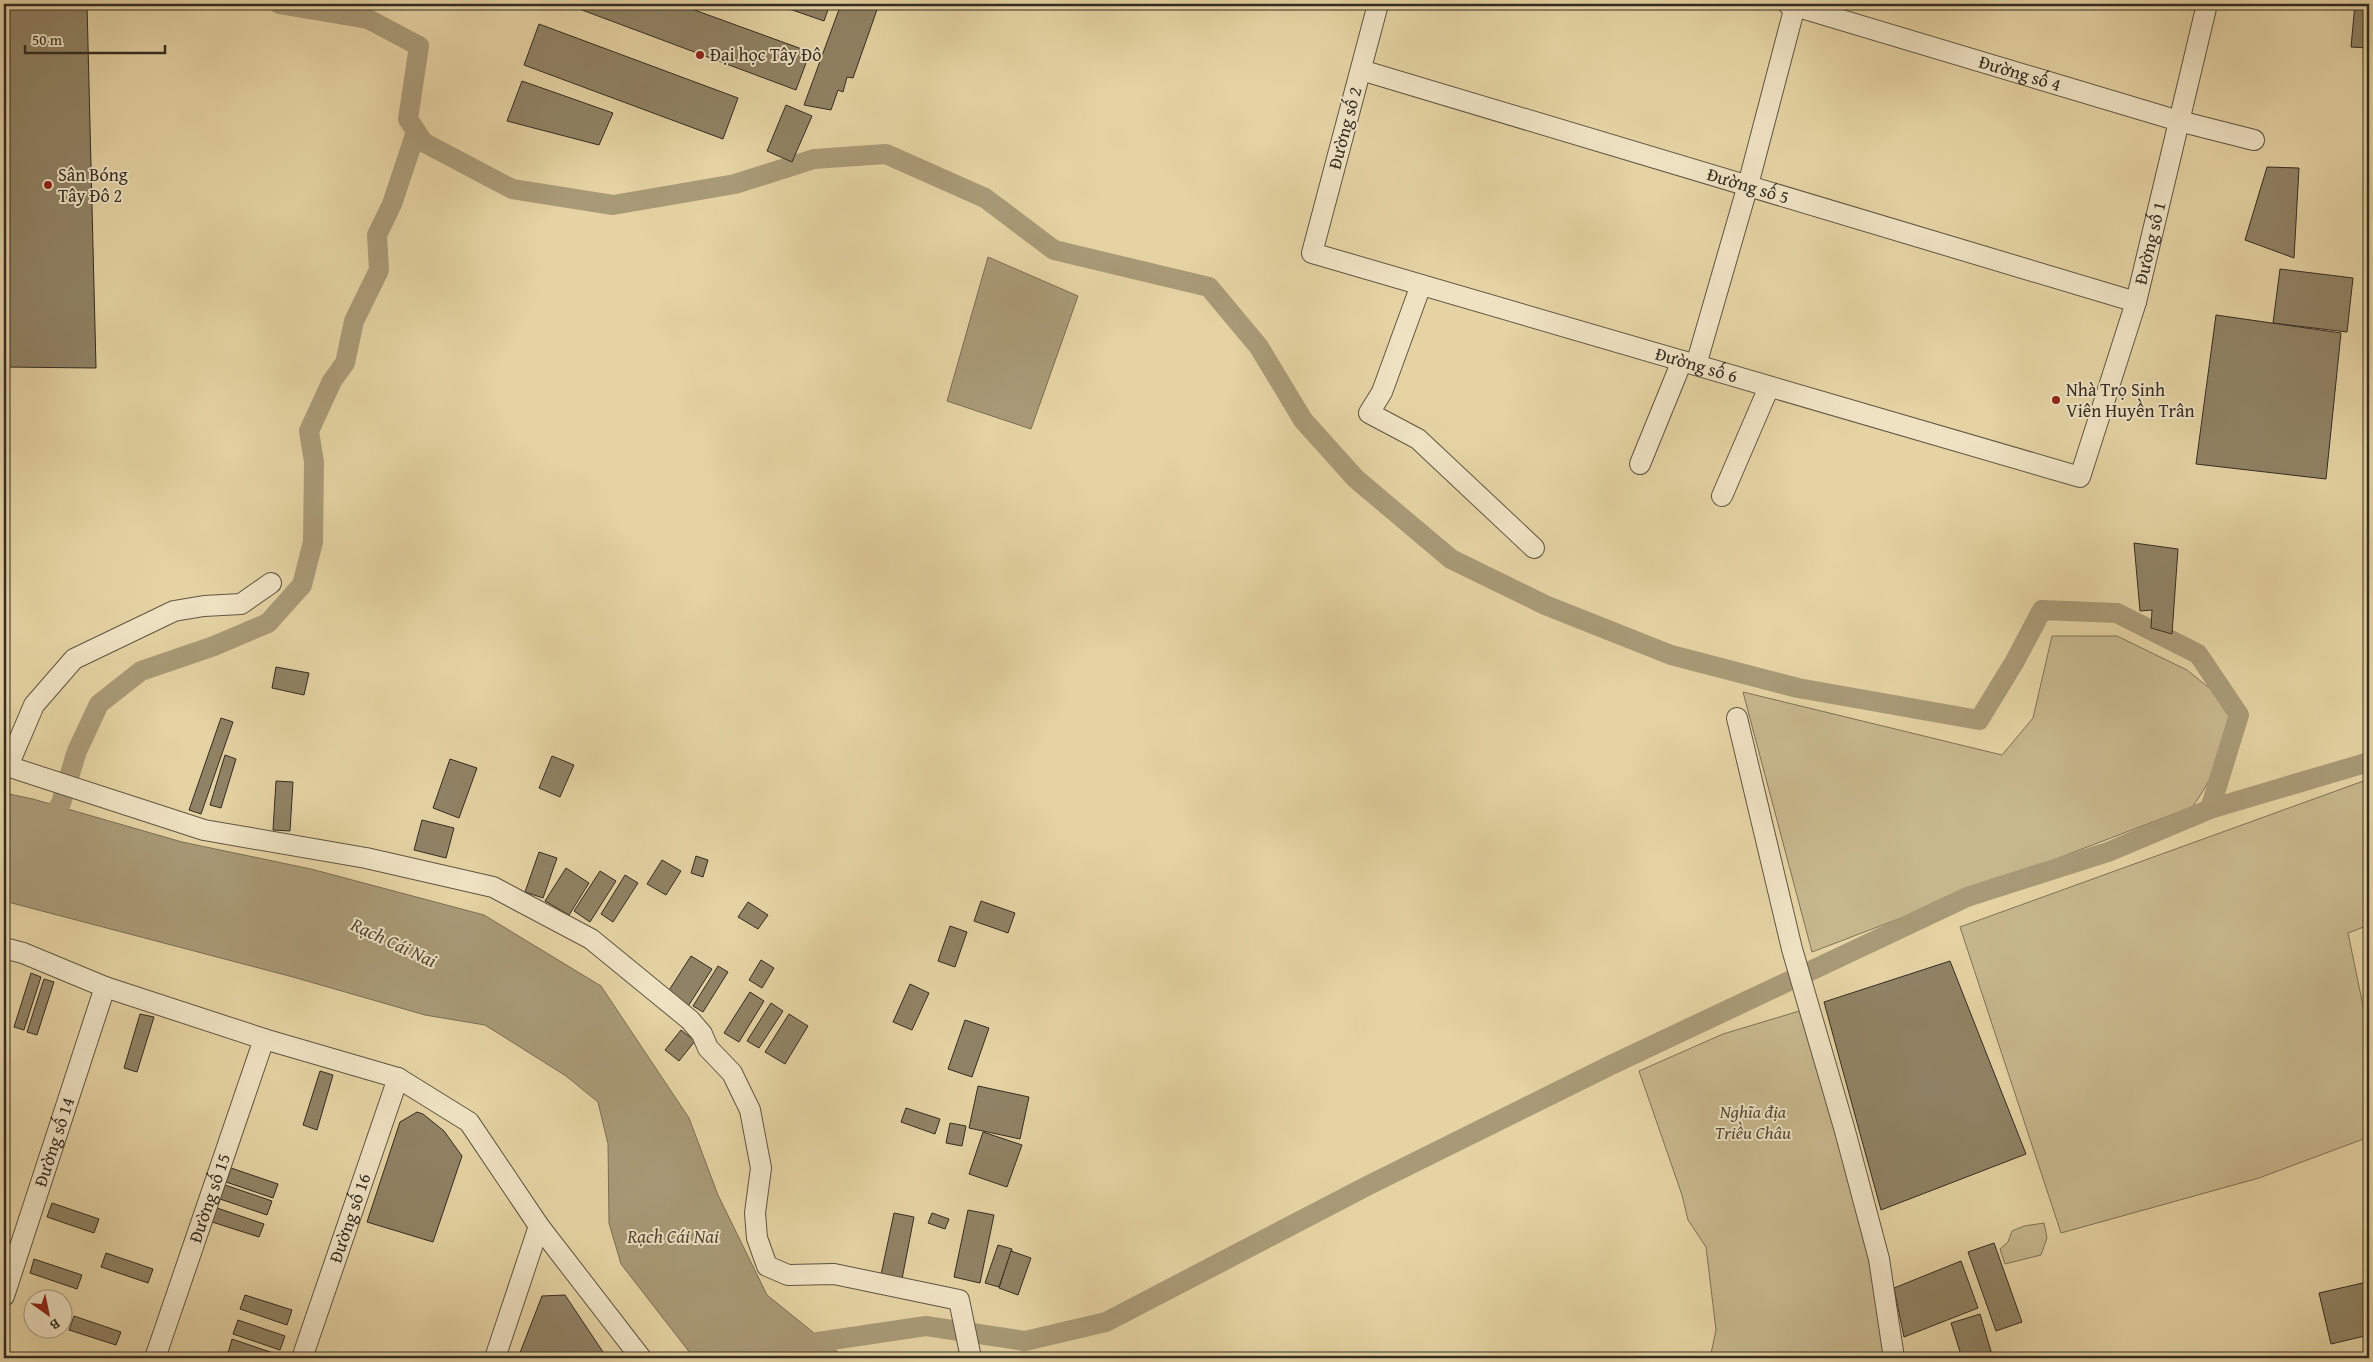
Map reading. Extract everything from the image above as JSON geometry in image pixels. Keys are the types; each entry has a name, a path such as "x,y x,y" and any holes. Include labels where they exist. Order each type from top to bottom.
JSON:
{"street":[{"name":"Đường số 2","path":"1312,253 1378,4"},
{"name":"Đường số 1","path":"2080,478 2136,302 2207,4"},
{"name":"Đường số 4","path":"1792,5 2179,121 2254,140"},
{"path":"1640,464 1689,363 1748,185 1792,5"},
{"name":"Đường số 5","path":"1361,70 2136,302"},
{"name":"Đường số 6","path":"1312,253 2080,478"},
{"path":"1421,285 1382,392 1369,413 1418,439 1534,548"},
{"path":"1722,496 1769,387"},
{"path":"271,583 241,604 204,606 174,611 74,659 34,705 6,766 204,830 366,858 493,887 591,939 690,1020 702,1034 708,1048 732,1073 750,1110 761,1168 755,1213 757,1238 768,1266 788,1275 834,1274 959,1300 971,1358"},
{"path":"1737,718 1797,966 1879,1259 1894,1358"},
{"path":"4,948 23,953 105,987 264,1039 398,1078 469,1122 539,1226 641,1358"},
{"name":"Đường số 14","path":"4,1296 105,987"},
{"name":"Đường số 15","path":"156,1358 264,1039"},
{"name":"Đường số 16","path":"302,1358 398,1078"},
{"path":"495,1358 539,1226"}],"green space":[{"path":"2052,636 2117,636 2187,670 2213,691 2230,713 2217,763 2207,785 2192,807 1812,952 1743,692 2002,755 2033,718"},
{"path":"2369,779 2369,925 2348,933 2369,1035 2369,1137 2259,1178 2061,1233 1960,927"},
{"name":"Nghĩa địa Triều Châu","path":"1816,1006 1901,1358 1710,1358 1716,1330 1706,1247 1688,1220 1682,1195 1639,1071 1723,1034"},
{"path":"2044,1223 2047,1238 2041,1255 2005,1264 2000,1249 2008,1242 2012,1231 2024,1226"}],"water":[{"path":"988,257 1078,296 1031,429 947,401"},
{"name":"Rạch Cái Nai","path":"4,793 33,799 182,842 311,869 484,915 601,986 689,1118 718,1195 767,1295 845,1358 694,1358 621,1264 609,1223 608,1144 598,1102 566,1076 485,1025 425,1015 293,977 4,901"}],"building":[{"name":"Sân Bóng Tây Đô 2","path":"4,4 87,4 96,368 4,367"},
{"path":"566,4 678,4 810,52 796,90"},
{"path":"775,4 830,4 824,21"},
{"path":"841,4 879,4 853,78 847,77 843,92 838,90 831,110 804,105"},
{"path":"2355,4 2369,4 2369,48 2351,47"},
{"path":"539,24 738,98 723,139 524,65"},
{"path":"522,81 613,113 599,145 507,121"},
{"path":"786,105 812,116 792,162 767,151"},
{"path":"2267,167 2299,168 2294,258 2245,240"},
{"path":"2280,269 2353,278 2347,332 2273,323"},
{"path":"2216,315 2341,333 2326,479 2196,464"},
{"path":"2134,543 2178,549 2172,634 2151,628 2152,610 2140,611"},
{"path":"276,667 309,673 304,695 272,688"},
{"path":"221,718 233,722 201,814 189,810"},
{"path":"225,755 236,759 221,808 210,805"},
{"path":"552,756 574,765 560,797 539,788"},
{"path":"450,759 477,768 459,818 433,808"},
{"path":"276,781 293,782 290,831 273,830"},
{"path":"422,820 454,828 446,858 414,850"},
{"path":"539,852 557,858 543,898 525,892"},
{"path":"696,856 708,860 703,877 691,873"},
{"path":"662,860 681,871 666,895 647,884"},
{"path":"566,868 589,883 569,915 545,901"},
{"path":"600,871 616,881 590,922 574,911"},
{"path":"625,875 638,883 613,922 601,914"},
{"path":"981,901 1015,913 1008,933 974,921"},
{"path":"748,902 768,915 758,929 738,917"},
{"path":"950,926 967,932 955,967 938,961"},
{"path":"691,956 712,969 685,1011 664,998"},
{"path":"761,960 774,968 762,988 749,980"},
{"path":"1950,961 2026,1154 1881,1210 1824,1002"},
{"path":"718,966 728,972 703,1012 693,1006"},
{"path":"31,973 41,977 24,1030 14,1027"},
{"path":"44,979 54,982 37,1035 27,1032"},
{"path":"910,984 929,993 912,1030 893,1022"},
{"path":"750,992 764,1001 739,1042 724,1033"},
{"path":"771,1003 783,1011 759,1048 747,1041"},
{"path":"140,1014 154,1017 137,1072 124,1068"},
{"path":"789,1014 808,1026 785,1064 765,1052"},
{"path":"965,1020 989,1028 972,1077 948,1069"},
{"path":"681,1030 695,1041 679,1061 665,1050"},
{"path":"320,1071 333,1075 317,1130 303,1125"},
{"path":"978,1086 1029,1097 1020,1139 969,1128"},
{"path":"906,1108 940,1119 935,1134 901,1122"},
{"path":"417,1112 423,1114 444,1131 462,1156 433,1242 367,1222 400,1122"},
{"path":"950,1123 966,1126 962,1146 946,1143"},
{"path":"983,1132 1022,1145 1007,1187 969,1174"},
{"path":"231,1168 278,1184 273,1198 226,1182"},
{"path":"225,1185 272,1201 267,1215 220,1199"},
{"path":"52,1203 99,1219 94,1233 47,1217"},
{"path":"217,1208 264,1224 259,1237 212,1222"},
{"path":"968,1210 994,1215 980,1283 954,1277"},
{"path":"894,1213 914,1217 902,1279 881,1275"},
{"path":"932,1213 949,1219 945,1229 928,1223"},
{"path":"1994,1243 2022,1322 1996,1331 1968,1252"},
{"path":"998,1245 1012,1249 999,1287 985,1283"},
{"path":"1011,1251 1031,1258 1018,1295 999,1288"},
{"path":"106,1253 153,1269 148,1283 101,1267"},
{"path":"34,1259 82,1275 77,1289 30,1273"},
{"path":"1961,1261 1978,1308 1904,1337 1894,1288"},
{"path":"2367,1282 2369,1291 2369,1335 2331,1344 2319,1293"},
{"path":"245,1295 292,1310 287,1325 240,1309"},
{"path":"565,1295 607,1358 518,1358 542,1296"},
{"path":"1980,1314 1993,1358 1962,1358 1951,1323"},
{"path":"74,1316 121,1332 116,1345 72,1331"},
{"path":"238,1320 285,1336 280,1350 233,1334"},
{"path":"232,1339 279,1355 278,1358 242,1358 228,1353"}],"waterway":[{"path":"279,4 368,19 419,46 408,119 423,142 512,189 613,205 735,184 814,159 886,154 985,198 1054,250 1209,287 1259,347 1303,420 1356,479 1451,559 1545,605 1671,655 1798,688 1979,720 2015,661 2042,610 2117,613 2198,654 2239,715 2210,809"},
{"path":"45,830 61,803 77,751 99,704 141,671 214,646 268,623 302,585 313,542 314,462 309,431 332,381 345,363 354,321 379,270 377,235 392,204 416,132"},
{"path":"798,1345 926,1326 1025,1341 1106,1322 1369,1185 1611,1065 1967,897 2108,852 2210,809 2369,762"}],"place":[{"name":"Đại học Tây Đô","path":"700,55"},
{"name":"Sân Bóng Tây Đô 2","path":"48,185"},
{"name":"Nhà Trọ Sinh Viên Huyền Trân","path":"2056,400"}]}
